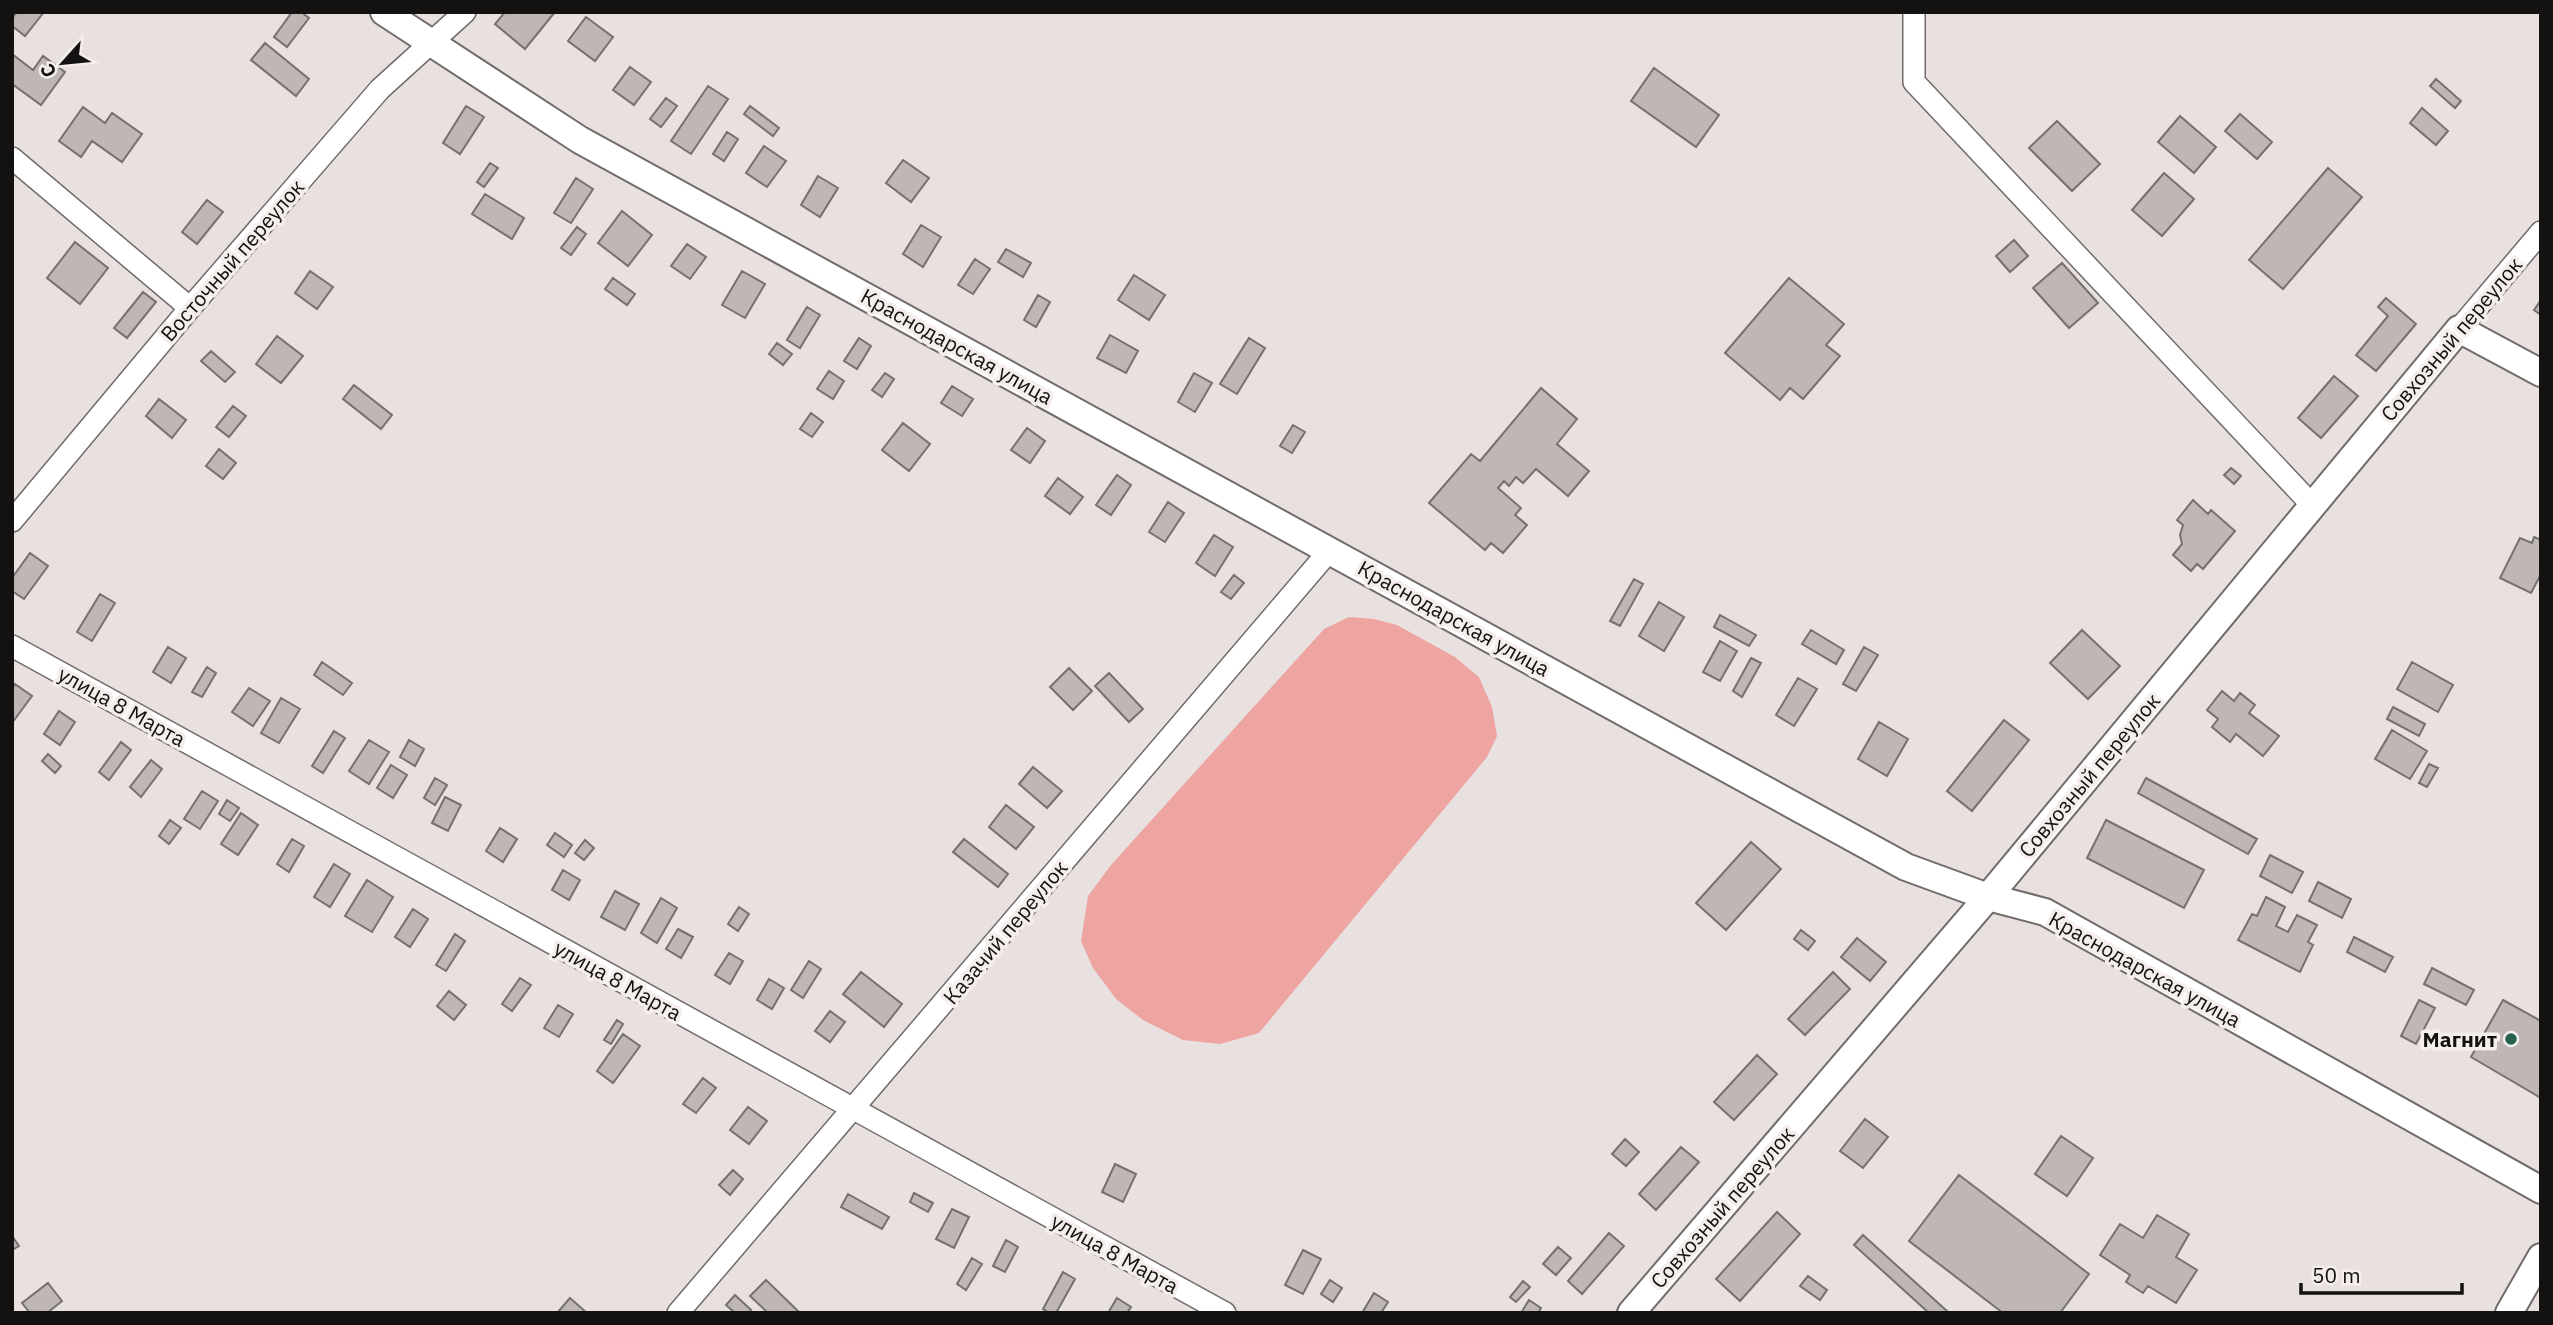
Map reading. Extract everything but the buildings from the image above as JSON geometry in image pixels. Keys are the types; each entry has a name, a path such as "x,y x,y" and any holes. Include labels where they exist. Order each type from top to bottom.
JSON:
{"street":[{"name":"Краснодарская улица","path":"384,12 580,140 1906,867 1989,897 2045,912 2541,1190"},
{"name":"Восточный переулок","path":"12,521 190,308 380,89 465,12"},
{"path":"1914,12 1914,82 2313,506"},
{"path":"12,158 190,308"},
{"name":"Совхозный переулок","path":"1631,1313 1989,897 2541,232"},
{"path":"2459,329 2541,373"},
{"name":"Казачий переулок","path":"678,1313 1330,550"},
{"name":"улица 8 Марта","path":"12,646 1225,1313"},
{"path":"2509,1313 2541,1257"}],"shaded area":[{"path":"1349,617 1374,619 1397,625 1455,657 1479,677 1492,707 1497,736 1487,757 1259,1033 1220,1044 1183,1040 1143,1020 1116,999 1093,968 1081,941 1088,896 1111,865 1324,629"}],"place":[{"name":"Магнит","path":"2511,1039"}]}
